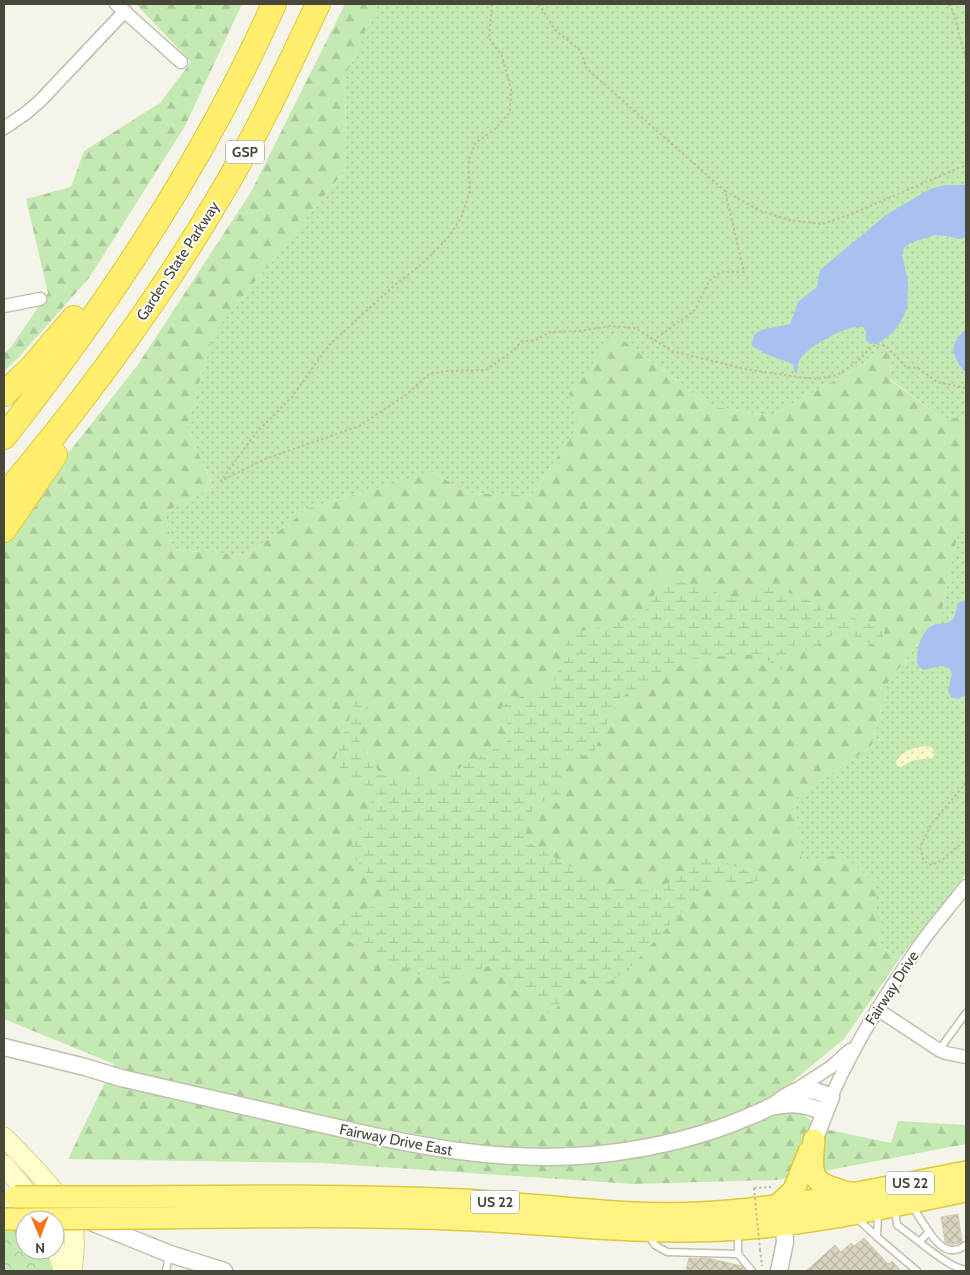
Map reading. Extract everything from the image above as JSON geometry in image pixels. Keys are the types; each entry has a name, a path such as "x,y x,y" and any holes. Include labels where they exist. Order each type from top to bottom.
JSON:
{"highway":[{"name":"GSP","path":"4,437 95,315 165,210 228,101 274,4"},
{"name":"Garden State Parkway","path":"4,496 94,383 159,293 211,212 272,100 318,4"},
{"path":"4,394 41,358 165,210"},
{"path":"4,530 34,487 159,293"},
{"path":"814,1140 812,1166 814,1176 818,1181 853,1204"},
{"path":"777,1206 794,1190 814,1140"},
{"name":"US 22","path":"853,1204 966,1172"},
{"name":"US 22","path":"10,1197 298,1196 394,1198 468,1200 664,1213 714,1212 777,1206 894,1205 966,1191"},
{"name":"US 22","path":"65,1219 428,1218 645,1230 738,1230 777,1206"}],"main road":[{"path":"4,1137 50,1188 69,1214 74,1235 72,1271"},
{"path":"7,1169 28,1194 25,1210"}],"street":[{"path":"4,128 40,101 120,8 180,62"},
{"path":"4,306 40,298"},
{"name":"Fairway Drive","path":"831,1097 860,1038 877,1009 917,948 966,886"},
{"path":"877,1009 946,1054 966,1058"},
{"path":"790,1094 831,1067 849,1052 860,1038"},
{"name":"Fairway Drive East","path":"4,1049 27,1052 121,1078 374,1137 424,1147 486,1155 520,1157 597,1154 672,1142 720,1128 767,1109 794,1103 807,1105 824,1112"},
{"name":"Fairway Drive East","path":"767,1109 790,1094 799,1091 811,1090 831,1097"},
{"path":"814,1140 831,1097"},
{"path":"7,1169 45,1202 69,1214 170,1254 224,1271"},
{"path":"777,1206 784,1248 779,1271"}],"lane":[{"path":"939,1050 966,1013"},
{"path":"853,1204 877,1238 917,1271"},
{"path":"877,1238 894,1205"},
{"path":"894,1205 929,1232 937,1244 945,1250 966,1245"},
{"path":"894,1205 897,1225 942,1258 966,1270"},
{"path":"645,1230 655,1245 667,1252 738,1254"},
{"path":"738,1230 738,1254 752,1271"},
{"path":"920,1242 929,1232"},
{"path":"166,1271 170,1254"}],"path":[{"path":"492,4 489,38 502,56 511,89 510,112 494,130 475,143 468,164 470,191 461,218 447,239 423,263 395,284 328,346 292,397 255,434 221,482 265,460 359,426 406,394 429,374 447,371 486,370 513,352 521,342 536,340 550,332 580,331 610,326 635,328 672,351 746,369 818,379 837,375 858,361 870,348 877,344 886,346 906,367 918,368 937,382 966,388"},
{"path":"539,4 556,30 580,50 587,69 725,192 758,210 789,220 823,224 849,215 966,165"},
{"path":"949,4 953,11 966,60"},
{"path":"654,340 695,310 709,281 721,272 744,272 725,192"},
{"path":"966,783 932,823 920,847 924,861 932,865 941,861 966,839"},
{"path":"762,1266 754,1188 777,1206"}],"green space":[{"path":"136,4 242,4 185,126 89,278 19,357 4,371 4,354 11,347 48,293 26,199 71,187 84,151 160,103 191,62"},
{"path":"345,4 378,4 346,75 345,170 214,332 187,426 213,487 164,513 174,550 247,555 309,508 433,472 467,493 532,495 579,424 569,394 615,334 710,406 771,416 894,347 890,380 943,419 966,417 966,530 958,532 941,614 888,682 871,747 794,799 802,861 843,854 875,884 880,946 900,958 844,1039 793,1081 797,1111 825,1129 891,1143 898,1121 966,1125 966,1144 777,1180 633,1184 322,1163 68,1159 114,1064 4,1019 4,540 44,484 137,366 251,192"},
{"path":"378,4 966,4 966,417 943,419 890,379 894,347 771,416 710,406 615,334 579,424 532,495 467,493 433,472 309,508 247,555 174,550 164,513 213,487 187,426 214,332 345,170 346,75"},
{"path":"966,530 966,874 900,958 880,946 874,884 843,854 802,862 794,799 871,747 888,682 941,614 958,532"},
{"path":"665,576 740,600 771,586 885,630 879,648 840,629 810,653 795,643 781,671 760,654 695,658 619,698 594,751 561,766 561,803 535,800 524,840 610,889 658,890 710,856 768,880 706,886 626,972 594,990 574,971 566,995 549,1018 537,987 515,991 491,965 439,984 346,940 337,917 390,902 349,851 373,799 334,762 356,698 369,698 358,739 381,775 436,781 513,738 501,706 555,680 570,634 641,617"},
{"path":"4,1228 15,1228 15,1260 49,1260 52,1271 4,1271"}],"sand":[{"path":"929,746 934,751 933,758 914,760 900,767 897,766 896,761 906,751"}],"water":[{"path":"945,185 966,185 966,237 960,239 935,235 910,243 904,248 902,255 908,281 907,309 899,325 889,336 877,344 870,344 866,340 866,331 863,327 848,329 818,343 810,349 799,361 797,372 795,373 793,364 768,355 752,346 754,335 761,330 790,324 798,302 817,287 820,270 886,215 930,189"},
{"path":"966,329 966,371 964,371 956,359 953,349 960,335"},
{"path":"966,600 966,695 958,699 951,697 948,691 952,673 949,668 941,666 923,670 918,665 917,654 920,641 926,630 936,624 953,620 958,603"}],"building":[{"path":"958,1214 962,1242 950,1245 945,1242 941,1217"},
{"path":"864,1238 888,1264 892,1261 901,1271 806,1271 835,1245 841,1252 851,1243 854,1246"},
{"path":"689,1258 707,1258 742,1266 746,1271 694,1271 686,1269"}]}
